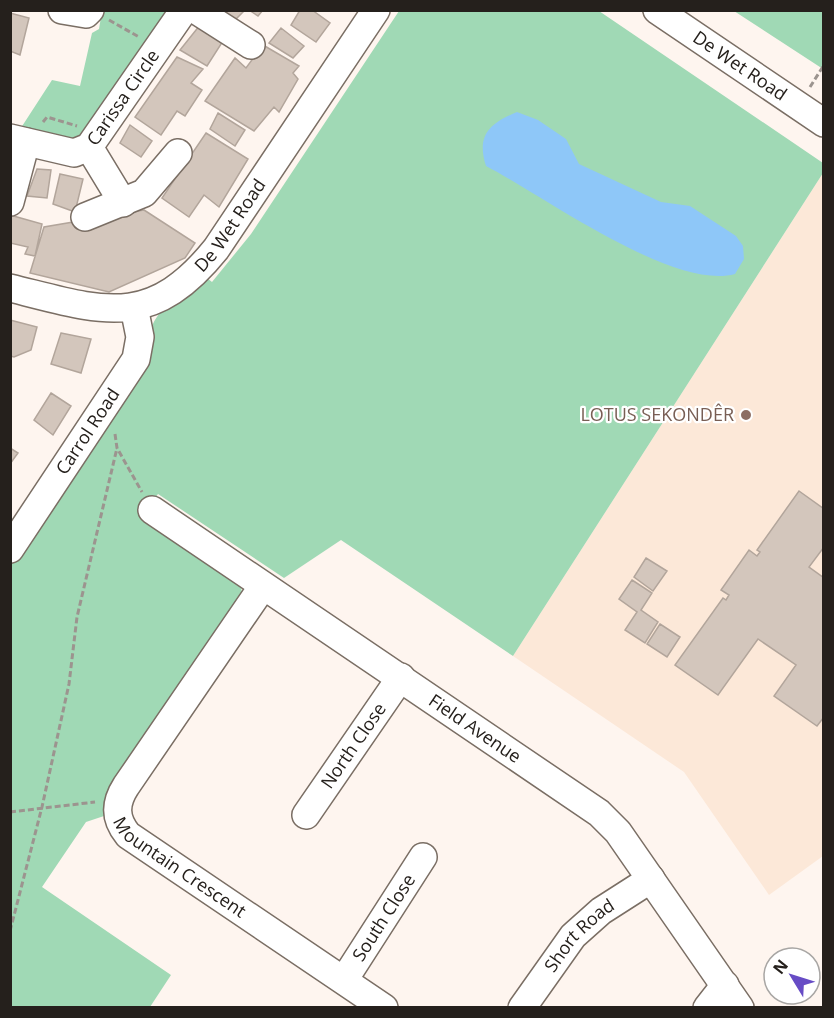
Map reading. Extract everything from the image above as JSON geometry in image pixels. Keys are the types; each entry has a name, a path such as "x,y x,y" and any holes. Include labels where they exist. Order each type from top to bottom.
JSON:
{"street":[{"path":"62,10 86,14 98,13"},
{"name":"Carissa Circle","path":"18,140 74,153 83,137 184,10"},
{"path":"196,10 251,45"},
{"name":"De Wet Road","path":"10,288 94,308 134,308 178,288 211,256 376,10"},
{"name":"De Wet Road","path":"657,10 824,123"},
{"path":"83,137 123,202"},
{"path":"10,202 18,140"},
{"path":"84,217 123,202 152,186 178,153"},
{"name":"Carrol Road","path":"10,549 130,371 140,348 134,308"},
{"name":"Field Avenue","path":"152,510 599,813 618,832 740,1008"},
{"name":"Mountain Crescent","path":"263,586 118,799 118,817 128,835 384,1008"},
{"name":"North Close","path":"306,815 401,677"},
{"name":"South Close","path":"344,980 423,857"},
{"name":"Short Road","path":"522,1008 573,936 601,911 651,879"},
{"path":"707,1008 725,985"}],"path":[{"path":"98,13 139,36 133,45"},
{"path":"18,140 47,117 83,137"},
{"path":"110,401 117,448 152,510"},
{"path":"10,931 42,807 69,684 77,617 117,448"},
{"path":"10,812 118,799"}],"shaded area":[{"name":"LOTUS SEKONDÊR","path":"823,173 823,856 769,895 684,772 513,656"}],"green space":[{"path":"102,11 177,11 88,141 17,134 52,80 80,86 92,33 99,29"},
{"path":"399,11 599,11 823,163 823,173 513,656 341,540 284,578 158,494 144,514 240,584 243,596 110,814 86,822 42,887 171,975 150,1007 11,1008 11,565 143,367 150,333 160,312 207,278 212,282 251,234"},
{"path":"734,11 823,11 823,69"}],"water":[{"path":"517,112 538,120 566,139 579,164 661,202 690,206 736,236 743,246 744,259 735,274 709,275 678,268 644,255 608,237 486,166 483,155 484,138 499,121"}],"building":[{"path":"217,10 245,10 234,21"},
{"path":"249,10 263,10 258,16"},
{"path":"300,10 312,10 330,23 316,42 291,25"},
{"path":"10,13 29,18 20,55 10,51"},
{"path":"200,25 223,41 207,66 180,50"},
{"path":"281,28 304,46 293,58 269,43"},
{"path":"263,45 299,66 293,73 298,79 279,112 274,107 254,131 205,101 235,58 246,68"},
{"path":"177,57 203,69 191,83 202,90 185,116 177,111 161,135 135,117"},
{"path":"218,113 245,130 235,146 210,129"},
{"path":"130,125 152,141 141,157 120,143"},
{"path":"206,133 248,159 219,207 204,195 189,217 162,198"},
{"path":"37,169 51,170 47,198 27,196"},
{"path":"60,174 83,179 75,212 53,204"},
{"path":"144,210 195,243 185,258 109,292 30,273 44,227"},
{"path":"10,215 42,224 35,256 25,254 28,247 10,243"},
{"path":"10,320 37,327 31,350 14,357 10,356"},
{"path":"61,333 91,339 81,373 51,364"},
{"path":"51,393 71,406 53,435 34,420"},
{"path":"10,448 18,453 10,464"},
{"path":"799,491 824,509 824,547 809,567 824,578 824,717 817,726 774,696 796,665 758,639 718,695 675,665 723,598 726,600 729,595 721,590 749,550 757,556 760,552 757,550"},
{"path":"646,558 667,571 653,591 634,577"},
{"path":"632,580 652,593 641,610 658,622 645,643 625,630 637,612 619,599"},
{"path":"660,624 680,637 667,657 647,644"}],"place":[{"name":"LOTUS SEKONDÊR","path":"746,415"}]}
